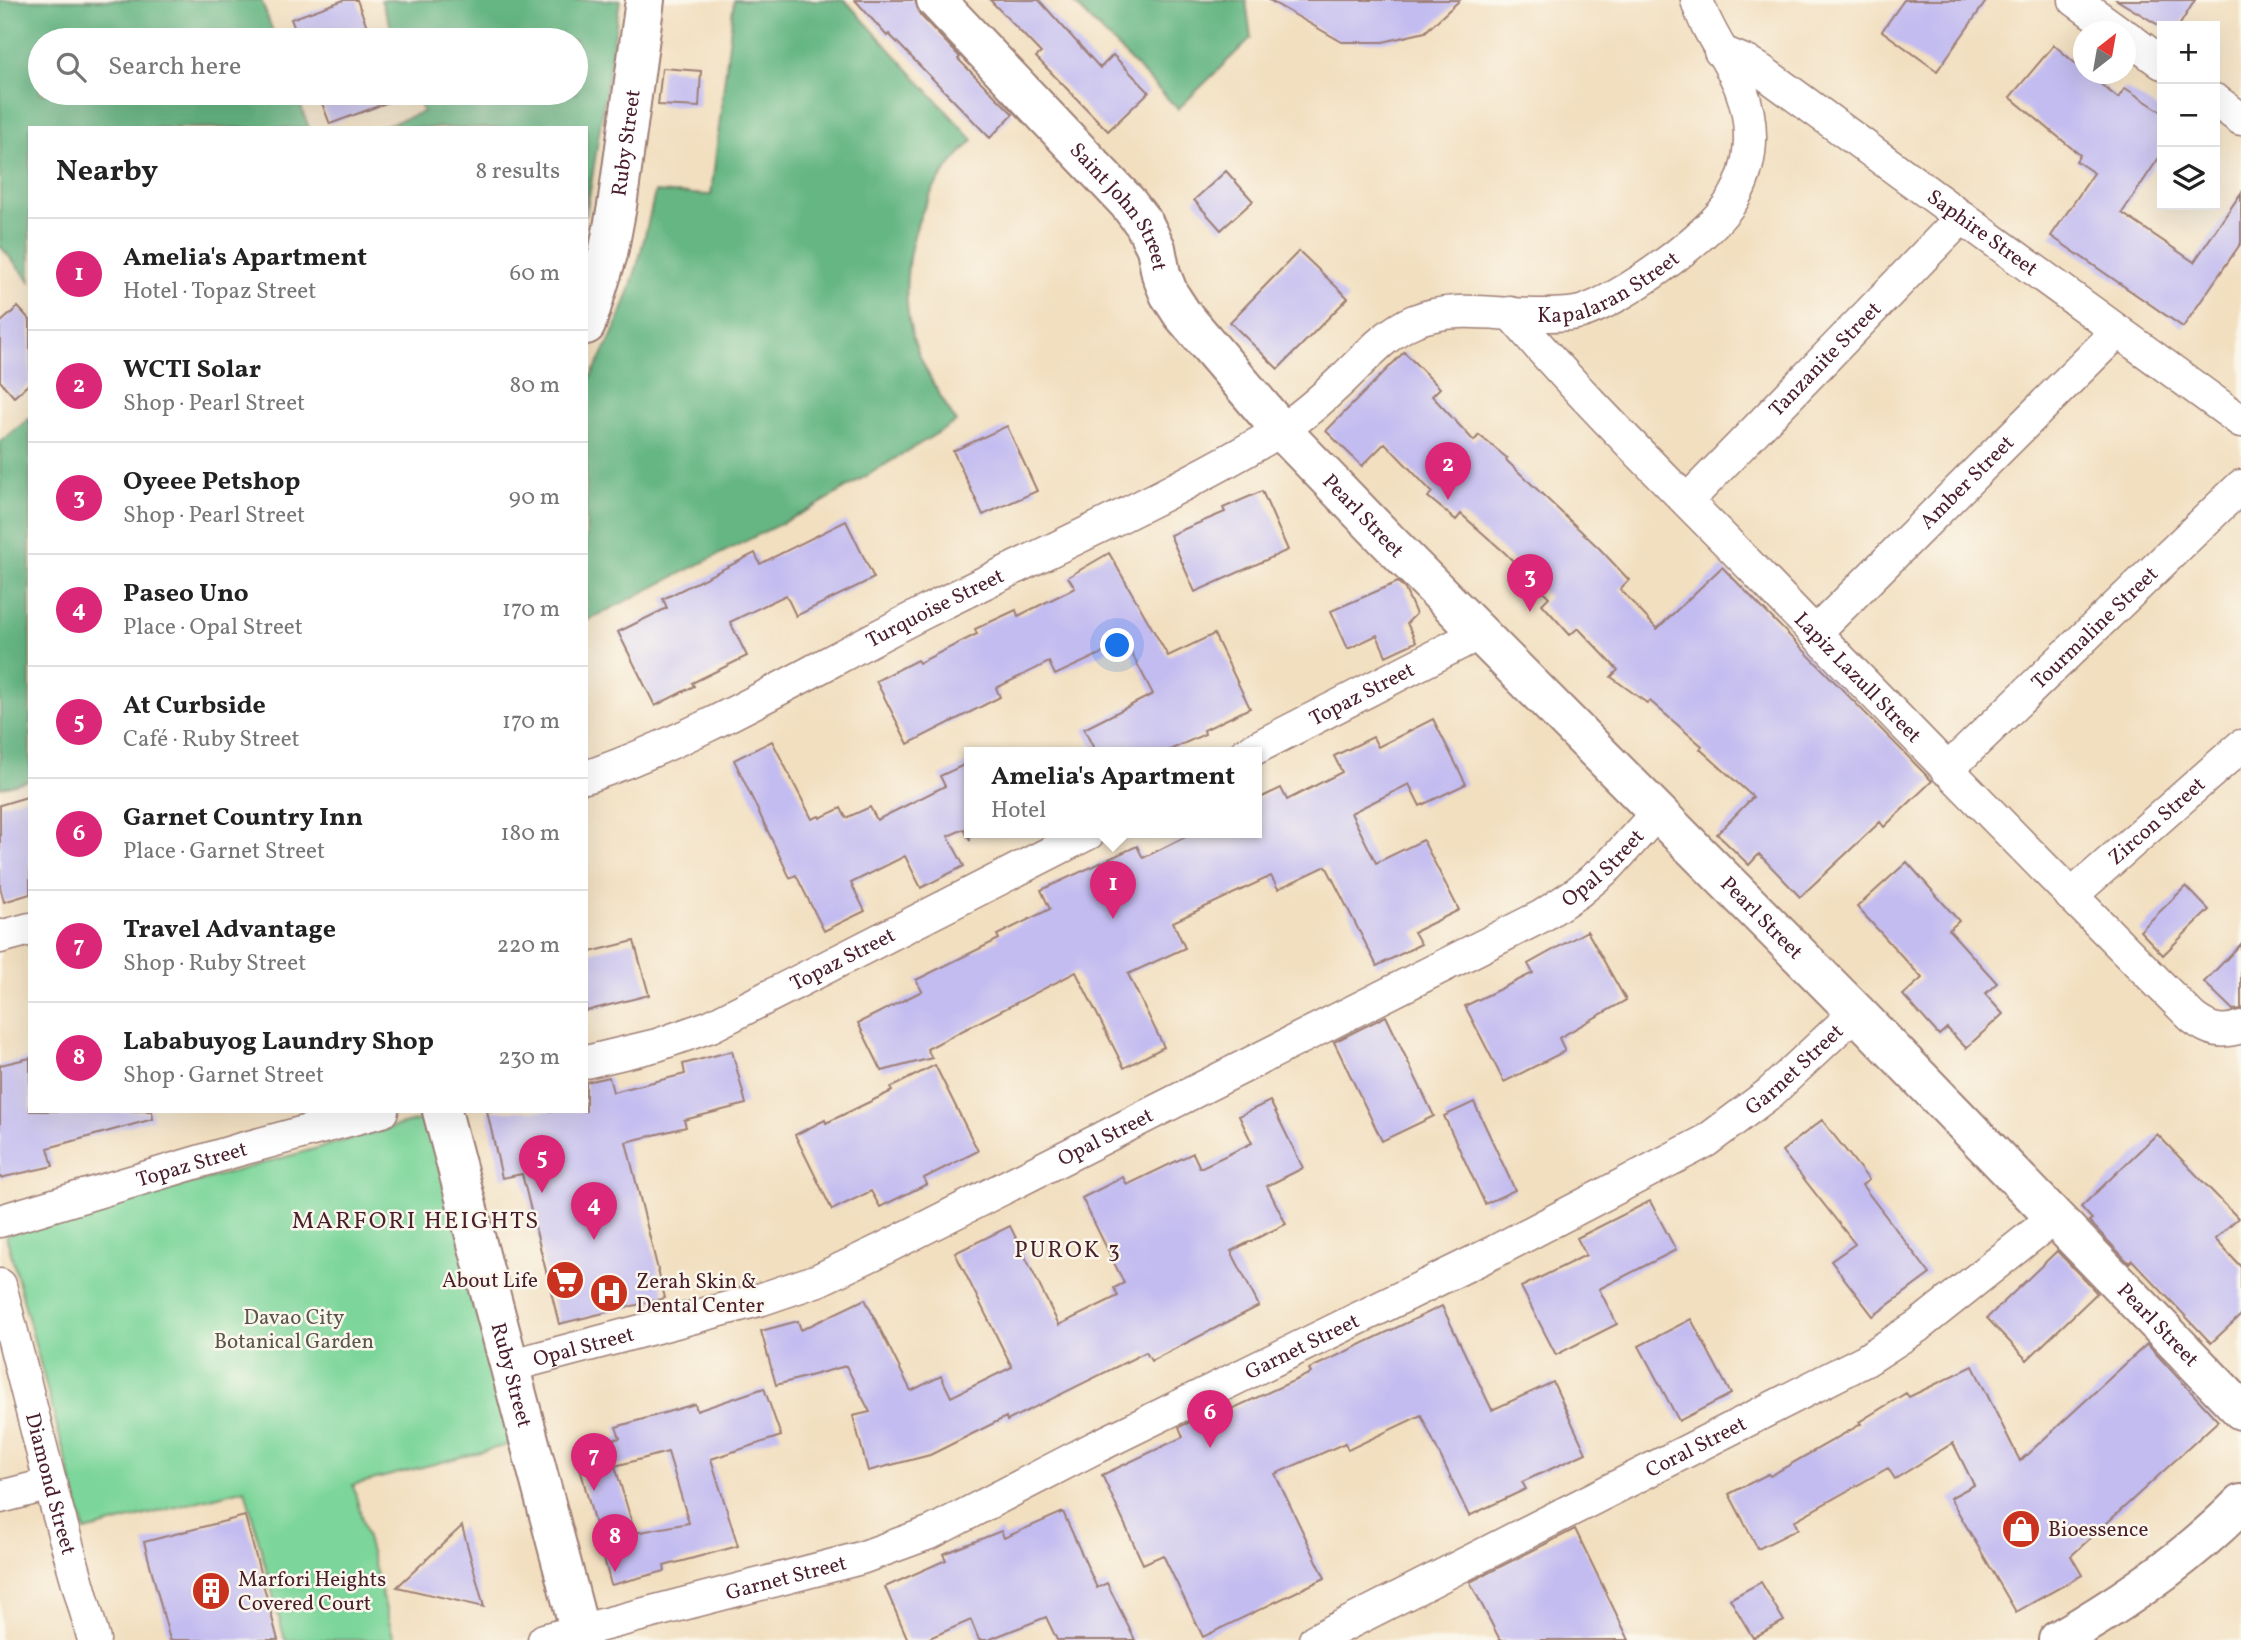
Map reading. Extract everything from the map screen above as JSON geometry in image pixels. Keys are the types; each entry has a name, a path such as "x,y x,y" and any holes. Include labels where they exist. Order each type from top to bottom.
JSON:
{"street":[{"name":"Ruby Street","path":"588,319 608,254 617,206 645,0"},
{"name":"Saint John Street","path":"936,0 1127,202 1144,224 1156,248 1161,274 1169,294 1182,314 1281,430"},
{"name":"Kapalaran Street","path":"1281,430 1315,404 1391,334 1414,321 1440,314 1468,311 1541,315 1579,313 1607,301 1697,240 1719,218 1733,199 1745,173 1751,145 1748,117 1740,88 1704,24 1697,0"},
{"path":"2075,0 2104,21"},
{"path":"2136,44 2157,59"},
{"name":"Saphire Street","path":"1720,51 1749,63 2241,421"},
{"path":"2220,104 2241,119"},
{"name":"Tanzanite Street","path":"1687,501 1962,217"},
{"name":"Lapiz Lazull Street","path":"1510,313 1543,351 1947,770 2193,1018 2204,1026 2229,1029"},
{"name":"Amber Street","path":"1815,633 2118,331"},
{"name":"Pearl Street","path":"1281,430 1478,634 1856,1012 2241,1410"},
{"name":"Turquoise Street","path":"588,776 704,727 924,613 1161,496 1281,430"},
{"name":"Tourmaline Street","path":"1947,770 2241,486"},
{"name":"Topaz Street","path":"1258,747 1478,634"},
{"name":"Zircon Street","path":"2071,896 2241,746"},
{"name":"Opal Street","path":"509,1366 762,1299 818,1280 879,1251 1530,923 1577,892 1609,866 1657,813"},
{"name":"Topaz Street","path":"588,1062 657,1045 711,1026 1079,838"},
{"path":"0,937 28,930"},
{"name":"Garnet Street","path":"568,1637 862,1558 932,1532 1094,1448 1492,1254 1706,1141 1770,1093 1856,1012"},
{"name":"Topaz Street","path":"0,1221 238,1150 375,1113"},
{"name":"Ruby Street","path":"443,1113 509,1366 568,1637"},
{"name":"Coral Street","path":"1315,1640 1866,1360 1918,1326 2056,1217"},
{"name":"Diamond Street","path":"0,1285 94,1640"},
{"path":"0,1497 51,1484"},
{"path":"2058,1640 2133,1593 2188,1552 2241,1503"}],"green space":[{"path":"0,0 261,0 272,28 28,28 28,105 300,105 308,126 28,126 28,279 0,246"},
{"path":"381,0 620,0 588,203 588,126 384,126 423,112 420,105 588,105 588,28 392,28"},
{"path":"734,0 845,0 973,140 944,173 930,195 914,235 907,277 909,320 914,341 929,377 956,422 816,506 588,620 588,382 621,315 643,244 655,192 711,195"},
{"path":"1071,0 1246,0 1251,38 1178,109"},
{"path":"28,420 28,781 0,788 0,442"},
{"name":"Davao City Botanical Garden","path":"429,1117 511,1444 353,1485 394,1640 285,1640 245,1489 85,1531 6,1235"}],"building":[{"path":"344,0 357,0 368,28 294,28 291,19"},
{"path":"855,0 915,0 920,15 960,57 958,59 1013,114 990,138 889,34 887,36"},
{"path":"990,0 1039,0 1100,68 1113,55 1149,92 1108,131 1036,57 1041,53"},
{"path":"1269,0 1460,0 1425,32 1383,42 1342,42"},
{"path":"1904,0 1987,0 1937,71 1882,31"},
{"path":"2117,0 2195,0 2182,21 2157,21 2157,24"},
{"path":"2054,45 2073,61 2073,84 2100,84 2118,98 2125,88 2157,109 2157,160 2122,213 2194,262 2241,193 2241,243 2183,327 2051,236 2094,173 2076,161 2080,155 2010,97"},
{"path":"662,68 701,71 699,107 658,105"},
{"path":"323,105 381,105 330,124"},
{"path":"1226,171 1253,201 1221,230 1194,200"},
{"path":"1299,251 1348,298 1278,369 1230,322"},
{"path":"18,307 28,318 28,385 14,397 0,381 0,323"},
{"path":"1404,352 1440,388 1432,396 1474,441 1479,435 1507,458 1506,460 1629,580 1620,589 1657,629 1722,567 1932,781 1884,827 1880,822 1800,897 1759,854 1749,865 1717,834 1753,797 1700,749 1702,746 1650,701 1647,703 1611,677 1618,670 1578,628 1570,635 1542,604 1549,597 1461,514 1456,520 1428,497 1432,492 1385,443 1362,466 1326,431"},
{"path":"1007,426 1037,491 983,515 953,451"},
{"path":"1262,491 1288,550 1195,592 1170,535 1225,512 1223,508"},
{"path":"846,521 874,578 796,616 786,595 730,622 747,656 692,683 694,686 655,706 618,632 667,608 663,599 755,553 760,564"},
{"path":"1109,553 1168,656 1214,634 1250,708 1176,747 1093,747 1084,729 1153,694 1126,642 1055,675 1049,662 996,688 1000,697 908,744 876,681 977,634 975,629 1016,610 1018,616 1075,588 1068,577"},
{"path":"1398,582 1405,589 1416,614 1407,623 1416,642 1386,656 1377,635 1348,649 1331,611"},
{"path":"1433,719 1466,784 1420,806 1409,784 1351,813 1376,863 1423,840 1459,910 1414,932 1421,944 1377,966 1326,866 1278,889 1271,876 1173,922 1185,948 1128,974 1164,1047 1124,1068 1076,972 927,1049 932,1058 882,1071 858,1023 922,991 916,980 999,939 997,935 1050,909 1041,890 1137,846 1143,858 1183,838 1262,838 1262,797 1281,788 1287,800 1342,772 1334,756 1373,737 1378,747"},
{"path":"772,741 812,819 841,808 846,818 870,807 877,820 945,786 940,776 964,765 964,829 948,836 964,866 921,888 905,856 851,883 865,911 824,931 796,875 790,878 734,760"},
{"path":"28,797 28,895 4,902 0,887 0,805"},
{"path":"1907,862 1959,921 1949,930 1997,983 1985,994 2003,1014 1966,1048 1947,1028 1939,1035 1903,995 1922,978 1857,907"},
{"path":"2186,886 2209,910 2163,955 2140,931"},
{"path":"1587,931 1626,1000 1559,1038 1565,1051 1504,1082 1465,1006 1533,973 1528,964"},
{"path":"634,941 649,995 588,1010 588,952"},
{"path":"2241,944 2241,1009 2233,1010 2204,982"},
{"path":"1386,1016 1434,1116 1382,1141 1334,1042"},
{"path":"732,1051 746,1104 684,1120 686,1127 626,1142 665,1298 559,1324 522,1174 502,1178 487,1113 588,1113 588,1082 609,1077 613,1092 685,1074 683,1064"},
{"path":"28,1058 28,1113 152,1113 153,1119 48,1148 53,1166 0,1178 0,1065"},
{"path":"935,1065 978,1151 924,1178 927,1184 880,1207 871,1191 832,1210 795,1135 892,1091 890,1088"},
{"path":"1270,1101 1303,1168 1267,1186 1286,1224 1231,1251 1259,1306 1151,1361 1146,1352 1007,1421 1006,1417 930,1455 868,1471 853,1416 870,1412 846,1366 776,1385 761,1331 798,1321 801,1330 865,1299 911,1391 941,1376 951,1397 1012,1367 955,1253 1010,1226 1059,1325 1118,1296 1114,1288 1124,1283 1082,1198 1123,1177 1127,1185 1193,1153 1200,1168 1252,1143 1239,1116"},
{"path":"1474,1102 1515,1190 1485,1204 1444,1116"},
{"path":"1822,1120 1869,1180 1862,1185 1930,1274 1873,1316 1831,1261 1855,1244 1782,1151"},
{"path":"2157,1134 2238,1218 2215,1239 2241,1267 2241,1315 2211,1343 2132,1260 2129,1263 2089,1221 2092,1219 2081,1207"},
{"path":"1650,1201 1676,1250 1599,1289 1617,1324 1556,1355 1521,1287 1586,1255 1577,1238"},
{"path":"2057,1251 2097,1293 2027,1360 1987,1318"},
{"path":"1442,1306 1492,1410 1553,1382 1586,1453 1522,1482 1526,1489 1469,1516 1421,1415 1348,1450 1345,1443 1275,1474 1325,1578 1203,1637 1163,1555 1143,1564 1102,1475 1183,1437 1179,1427 1214,1411 1216,1416 1311,1373 1309,1369"},
{"path":"1691,1319 1731,1394 1679,1421 1639,1346"},
{"path":"2147,1344 2218,1421 2071,1556 2082,1575 2016,1612 1950,1498 1974,1485 1953,1443 1895,1479 1888,1468 1794,1521 1798,1529 1758,1549 1729,1494 1768,1474 1770,1476 1861,1424 1859,1422 1906,1393 1909,1397 1973,1366 2020,1461"},
{"path":"764,1388 781,1436 711,1459 738,1546 664,1566 665,1571 611,1585 575,1449 620,1438 616,1427 695,1404 697,1411","holes":["668,1452 689,1523 635,1533 615,1466"]},
{"path":"1063,1512 1097,1588 1107,1583 1135,1640 1057,1640 1046,1617 988,1640 979,1640 971,1620 925,1640 908,1640 885,1587 946,1560 943,1554 1001,1531 1004,1538"},
{"name":"Marfori Heights Covered Court","path":"245,1516 278,1640 170,1640 144,1542"},
{"path":"462,1526 484,1607 397,1587"},
{"path":"1575,1529 1629,1640 1500,1640 1470,1582"},
{"path":"1761,1582 1784,1621 1753,1638 1730,1599"}],"place":[{"name":"WCTI Solar","path":"1448,500"},
{"name":"Oyeee Petshop","path":"1530,612"},
{"name":"Amelia's Apartment","path":"1113,919"},
{"name":"At Curbside","path":"542,1193"},
{"name":"Paseo Uno","path":"594,1240"},
{"name":"About Life","path":"565,1280"},
{"name":"Zerah Skin & Dental Center","path":"609,1293"},
{"name":"Garnet Country Inn","path":"1210,1448"},
{"name":"Travel Advantage","path":"594,1491"},
{"name":"Bioessence","path":"2021,1529"},
{"name":"Lababuyog Laundry Shop","path":"615,1572"},
{"name":"Marfori Heights Covered Court","path":"211,1591"}],"district":[{"name":"MARFORI HEIGHTS","path":"416,1220"},
{"name":"PUROK 3","path":"1068,1249"}]}
